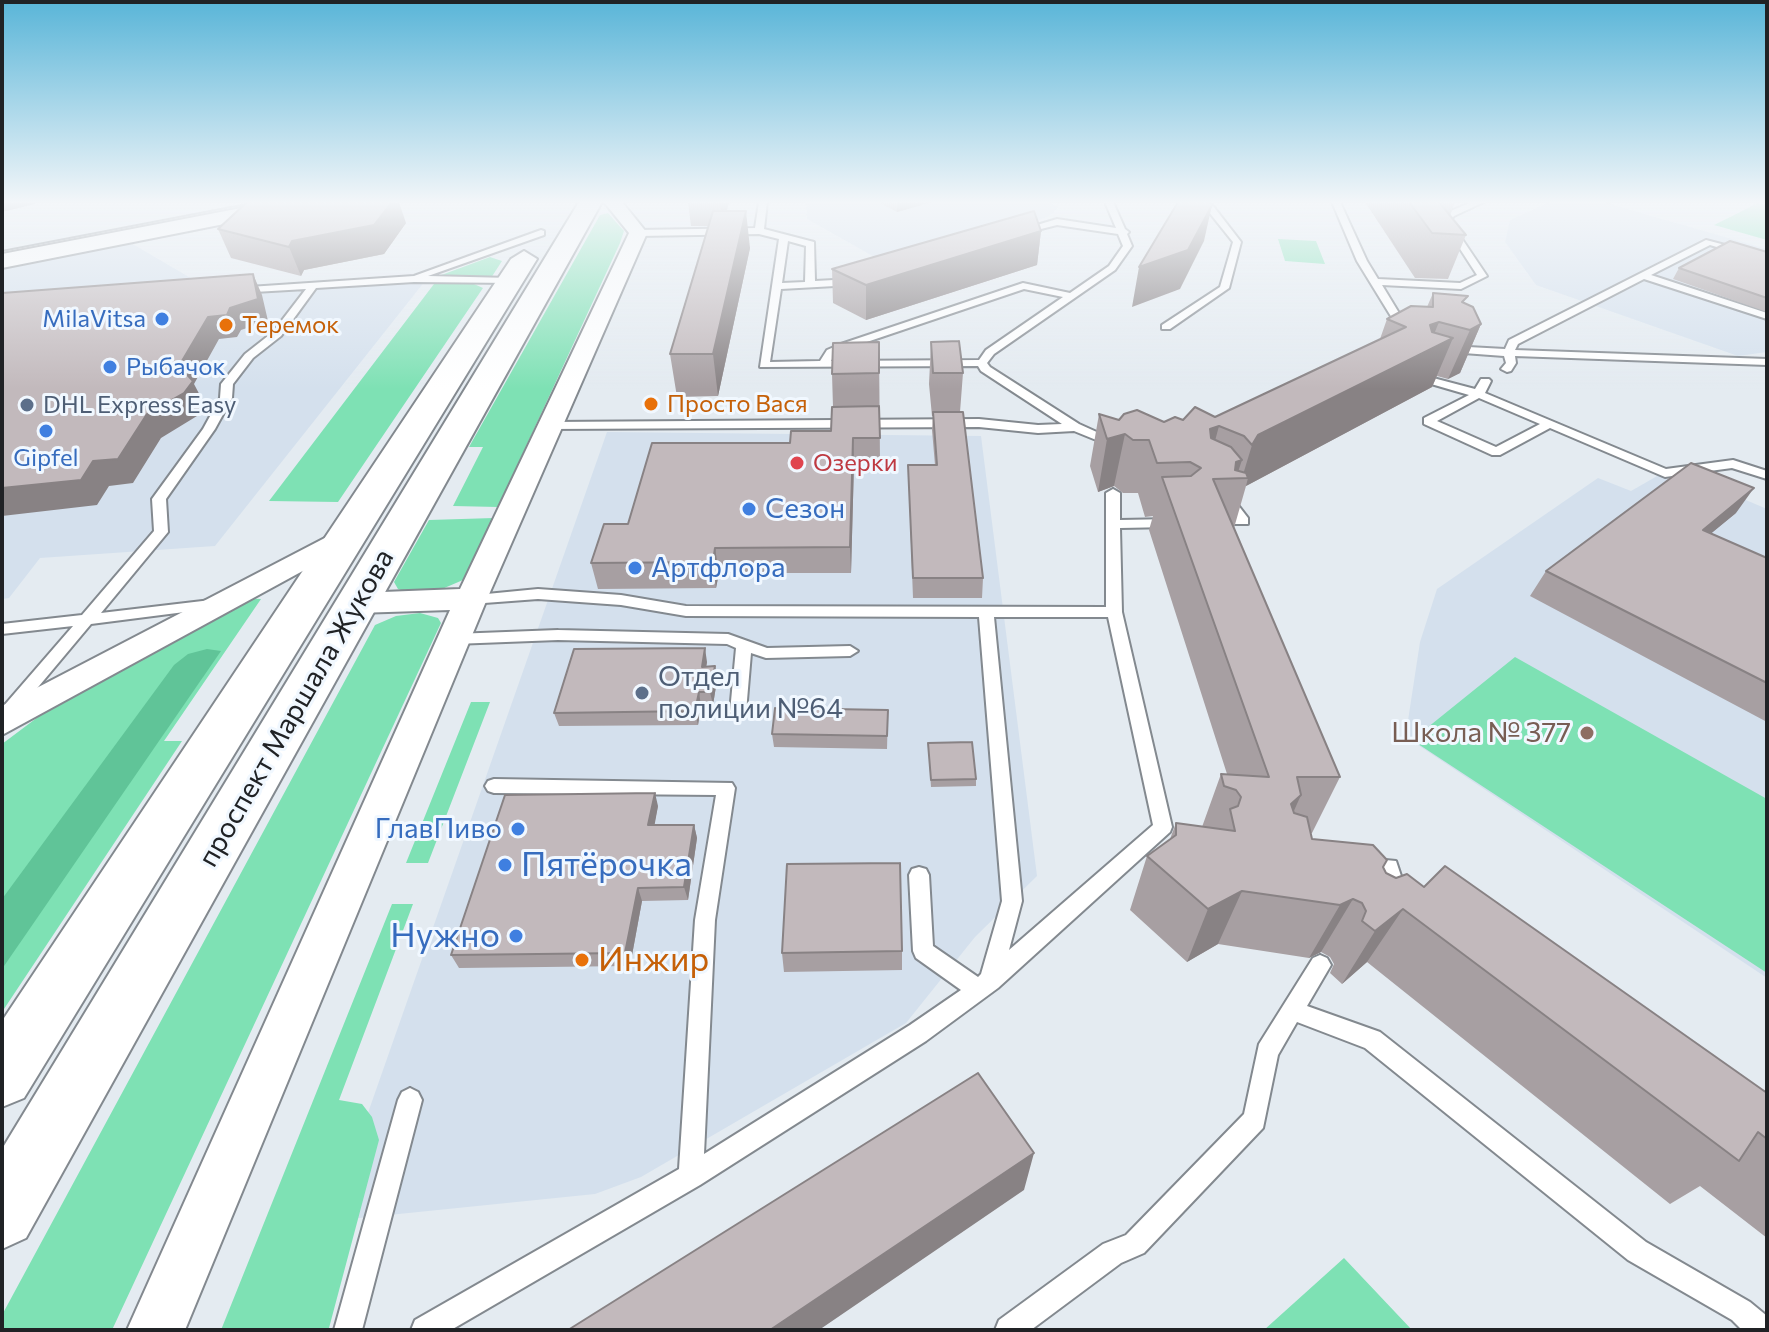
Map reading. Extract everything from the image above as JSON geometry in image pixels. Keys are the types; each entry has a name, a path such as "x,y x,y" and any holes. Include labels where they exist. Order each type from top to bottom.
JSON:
{"main road":[{"name":"проспект Маршала Жукова","path":"2,1076 344,537 522,264"},
{"name":"проспект Маршала Жукова","path":"2,1214 555,264"}],"street":[{"path":"156,1330 471,599 624,264"},
{"path":"2,720 344,537"},
{"path":"357,603 471,599"}],"lane":[{"path":"414,279 455,264"},
{"path":"780,264 764,365 982,363"},
{"path":"810,285 811,264"},
{"path":"982,363 990,352 1115,264"},
{"path":"1166,327 1224,288 1231,264"},
{"path":"1364,264 1397,318 1396,330 1388,343"},
{"path":"1377,282 1461,286 1482,276 1474,264"},
{"path":"1507,369 1511,363 1509,353 1513,342 1667,264"},
{"path":"1644,276 1767,316"},
{"path":"776,286 845,284 869,277"},
{"path":"224,291 414,279 511,281"},
{"path":"824,364 831,352 845,346 1023,286 1071,296"},
{"path":"2,720 161,532 159,499 209,429 226,398 227,384 249,356 277,334 312,287"},
{"path":"1450,349 1767,362"},
{"path":"982,363 985,369 1107,448 1134,445"},
{"path":"1418,377 1479,394 1665,473 1733,464 1767,475"},
{"path":"1485,381 1479,394 1428,421 1496,452 1549,424"},
{"path":"550,426 979,423 1038,429 1075,427"},
{"path":"1213,490 1236,508 1243,521 1228,521"},
{"path":"425,1330 691,1176 984,986 1163,827 1114,612 1113,493"},
{"path":"1114,524 1177,523"},
{"path":"471,599 538,594 621,600 686,611 986,615 1114,612"},
{"path":"2,629 221,603"},
{"path":"984,986 1012,901 986,615"},
{"path":"454,639 558,635 728,639 766,653 850,651"},
{"path":"738,712 744,645"},
{"path":"494,786 726,788 705,920 691,1176"},
{"path":"1153,836 1179,845"},
{"path":"1342,865 1389,867 1394,885 1373,908"},
{"path":"919,875 923,951 984,986"},
{"path":"1009,1330 1112,1253 1135,1244 1255,1120 1267,1052 1320,965"},
{"path":"1294,1011 1372,1040 1637,1251 1741,1311 1763,1330"},
{"path":"348,1330 410,1100"}],"shaded area":[{"path":"22,264 167,264 206,287 429,276 215,546 40,558 9,598 2,599 2,268"},
{"path":"1521,264 1767,264 1767,352 1738,356 1536,285"},
{"path":"607,432 981,436 1037,876 975,937 906,1023 641,1177 595,1194 330,1221"},
{"name":"Школа № 377","path":"1659,475 1700,493 1708,484 1767,509 1767,978 1409,739 1407,727 1420,642 1437,589 1598,478 1631,491"}],"green space":[{"path":"471,264 500,264 491,278 436,277"},
{"path":"572,264 610,264 498,507 453,506 483,447 469,447"},
{"path":"434,284 474,284 483,288 338,502 269,501"},
{"path":"494,518 463,580 435,592 409,593 398,589 394,582 429,520"},
{"path":"242,598 261,599 164,741 182,741 2,1012 2,744 66,696"},
{"path":"420,613 438,618 441,623 112,1330 2,1330 2,1315 375,625 396,616"},
{"path":"207,649 221,651 2,969 2,899 174,665 188,654"},
{"path":"1515,657 1767,799 1767,973 1412,740"},
{"path":"471,702 490,702 428,863 406,863"},
{"path":"392,904 413,904 339,1100 362,1104 372,1117 379,1140 329,1328 221,1330"},
{"path":"1344,1258 1412,1330 1264,1330"}],"building":[{"path":"697,264 734,264 713,354 670,354"},
{"path":"849,264 934,264 866,285 832,269"},
{"path":"1686,264 1767,264 1767,298 1679,268"},
{"path":"253,274 258,299 230,308 227,315 208,317 179,366 193,381 184,393 147,414 118,459 93,461 81,480 2,488 2,293"},
{"path":"1433,293 1468,296 1462,302 1473,307 1481,324 1470,330 1439,322 1430,325 1432,332 1453,338 1258,435 1252,445 1244,436 1219,426 1210,429 1211,438 1231,447 1242,460 1236,462 1235,470 1246,473 1248,478 1213,479 1340,777 1297,777 1301,795 1291,804 1294,813 1307,817 1312,839 1373,845 1387,860 1383,867 1386,873 1396,878 1407,874 1424,887 1445,866 1767,1093 1767,1139 1758,1132 1739,1161 1403,909 1375,931 1362,921 1366,911 1362,903 1353,899 1340,905 1242,891 1208,909 1147,856 1176,835 1176,823 1235,831 1230,809 1238,806 1241,797 1236,790 1224,786 1221,774 1269,777 1162,477 1191,476 1201,468 1190,462 1157,463 1149,440 1133,440 1125,434 1107,439 1099,414 1119,420 1124,414 1137,410 1164,422 1175,417 1183,420 1195,407 1215,417 1406,327 1387,319 1411,306 1433,307"},
{"path":"959,341 963,373 933,373 931,342"},
{"path":"879,342 879,373 832,374 833,343"},
{"name":"Сезон","path":"879,406 880,438 853,438 850,547 715,548 713,562 591,563 604,524 628,524 652,443 790,443 791,431 831,431 832,407"},
{"path":"933,412 963,412 983,578 913,578 908,465 937,465"},
{"path":"1691,463 1754,488 1703,530 1767,558 1767,683 1546,571"},
{"name":"Отдел полиции №64","path":"705,648 702,667 715,666 710,692 699,692 695,711 554,713 574,649"},
{"path":"775,708 888,710 887,736 772,734"},
{"path":"972,742 976,779 931,780 928,743"},
{"path":"655,793 648,825 694,825 684,887 638,888 625,953 451,955 505,795"},
{"path":"900,863 902,951 782,953 787,864"},
{"path":"978,1073 1034,1153 770,1330 568,1330"}],"place":[{"name":"MilaVitsa","path":"162,319"},
{"name":"Теремок","path":"226,325"},
{"name":"Рыбачок","path":"110,367"},
{"name":"Просто Вася","path":"651,404"},
{"name":"DHL Express Easy","path":"27,405"},
{"name":"Gipfel","path":"46,431"},
{"name":"Озерки","path":"797,463"},
{"name":"Сезон","path":"749,509"},
{"name":"Артфлора","path":"635,568"},
{"name":"Отдел полиции №64","path":"642,693"},
{"name":"Школа № 377","path":"1587,733"},
{"name":"ГлавПиво","path":"518,829"},
{"name":"Пятёрочка","path":"505,865"},
{"name":"Нужно","path":"516,936"},
{"name":"Инжир","path":"582,960"}]}
